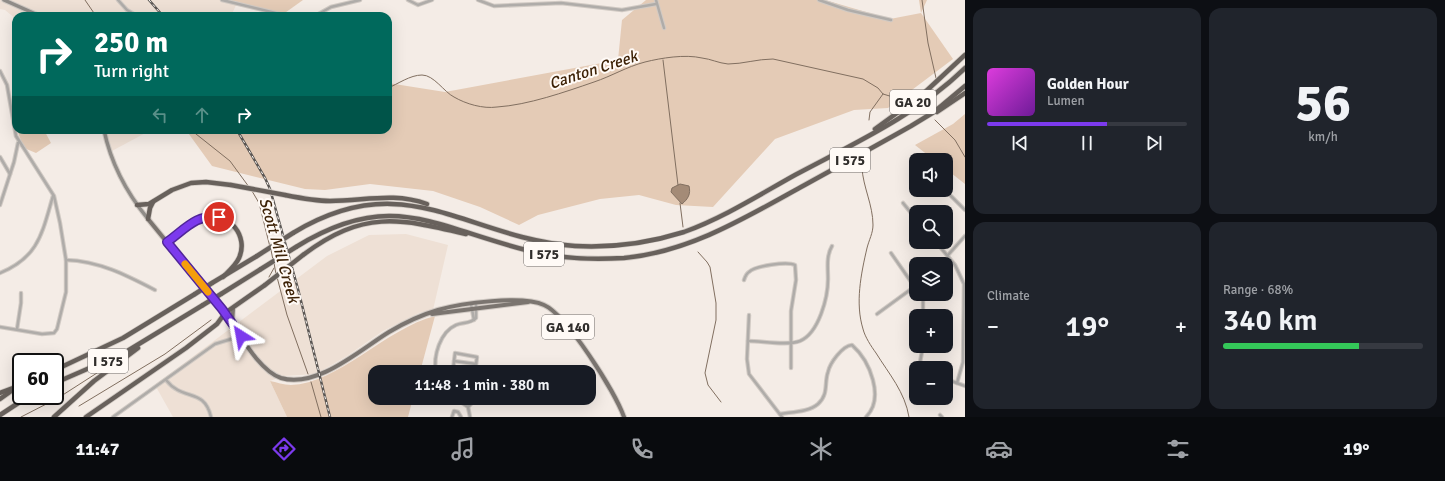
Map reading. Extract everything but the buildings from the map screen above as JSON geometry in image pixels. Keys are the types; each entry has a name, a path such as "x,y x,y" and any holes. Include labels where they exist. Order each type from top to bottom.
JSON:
{"highway":[{"name":"GA 20","path":"856,142 923,94 965,55"},
{"name":"I 575","path":"64,366 122,338 293,233 330,214 360,206 375,204 410,204 449,213 527,237 555,243 607,246 649,241 684,232 716,218 919,106 965,68"},
{"name":"I 575","path":"64,379 124,353 321,232 342,223 364,218 390,215 431,220 496,241 540,253 583,259 633,257 672,248 718,231 911,126 934,112 965,86"},
{"name":"GA 20","path":"911,126 943,109 965,93"},
{"path":"137,205 153,202 172,190 191,183 206,182 331,201 394,197 419,202 449,213"},
{"path":"148,219 149,210 153,202"},
{"path":"167,242 195,221 204,217 214,216 228,221 240,235 242,248 238,261 223,277"},
{"path":"85,417 217,324 225,314 234,309 303,255 322,242 343,231 370,223 388,220 417,223 496,241"},
{"path":"54,417 106,371 158,333"},
{"path":"0,392 12,388"},
{"path":"0,399 12,391"},
{"path":"0,414 14,405"}],"main road":[{"path":"148,219 167,242"},
{"name":"GA 140","path":"167,242 270,372 282,378 297,380 315,376 333,368 393,330 428,315 474,306 518,300 533,301 549,307 562,319 612,392 624,417"},
{"path":"232,323 234,309"}],"street":[{"path":"4,0 31,12"},
{"path":"118,0 130,12"},
{"path":"222,0 272,12"},
{"path":"322,12 331,7 360,0"},
{"path":"408,0 418,5 432,0"},
{"path":"478,0 494,6 561,3 622,10 656,4"},
{"path":"656,0 664,28"},
{"path":"820,0 848,10 891,20"},
{"path":"0,71 7,85 12,119"},
{"path":"0,327 50,334 54,333 57,329 66,292 66,260 54,196 18,142 16,134"},
{"path":"105,134 112,161 124,186 148,219"},
{"path":"0,205 18,142"},
{"path":"0,157 10,174"},
{"path":"0,273 18,264 31,252 43,229 54,196"},
{"path":"953,197 965,210"},
{"path":"903,203 909,210"},
{"path":"948,255 965,236"},
{"path":"748,341 792,343 802,341 811,332 819,320 827,295 829,251 832,246"},
{"path":"942,249 960,272 964,284 963,362 957,383"},
{"path":"891,253 909,279"},
{"path":"66,260 104,266 155,290"},
{"path":"744,280 749,271 760,267 788,262 795,265 796,280 791,311 791,368"},
{"path":"877,314 909,292"},
{"path":"17,329 21,293"},
{"path":"474,306 474,320"},
{"path":"436,365 438,349 446,333 457,325 471,323 477,316 474,306"},
{"path":"749,315 747,359 749,374 781,416 810,409 818,404 826,392 827,376 831,364 847,346 852,345 857,350 872,378 875,403 866,417"},
{"path":"113,417 215,344 241,336"},
{"path":"454,361 476,364 477,357 455,353 454,361 454,365"},
{"path":"166,380 171,387 179,392 202,400 207,406 211,417"},
{"path":"953,382 965,386"},
{"path":"465,405 468,407 470,417"},
{"path":"452,417 454,411 458,412 461,417"}],"shaded area":[{"path":"0,0 220,0 236,5 233,12 12,12 12,16 5,10 0,9"},
{"path":"220,0 303,0 286,12 268,12 235,5"},
{"path":"646,0 825,0 890,19 921,13 953,59 888,108 854,110 775,139 713,207 676,205 639,195 600,199 538,215 519,225 480,207 433,191 370,184 325,190 305,189 212,166 189,134 392,134 392,84 445,92 618,60 622,20"},
{"path":"919,0 927,0 921,13"},
{"path":"965,114 965,184 953,175 953,153 925,153 915,145 953,124"},
{"path":"19,134 46,134 51,143 36,153 24,148"},
{"path":"108,134 144,134 110,152"},
{"path":"680,184 689,186 690,189 686,200 682,204 671,192 672,188"},
{"path":"406,234 448,245 433,310 419,313 383,331 347,356 316,374 284,376 270,381 287,417 173,417 155,385 327,256 369,235"},
{"path":"435,316 422,365 368,365 368,405 411,405 408,417 287,417 270,381 291,385 308,382 326,375 344,366 417,322"}],"waterway":[{"name":"Canton Creek","path":"85,0 93,12"},
{"name":"Canton Creek","path":"922,0 928,43 936,78"},
{"name":"Canton Creek","path":"392,86 409,78 422,75 431,78 450,95 469,104 480,107 509,106 559,94 601,80 632,66 645,62 688,56 728,64 773,59 863,79 878,88 883,94 903,100"},
{"path":"663,60 678,185"},
{"path":"869,120 870,112 883,94"},
{"path":"935,120 955,140 965,157"},
{"name":"Scott Mill Creek","path":"196,134 230,161 249,187"},
{"path":"862,168 873,218 873,225 861,278 859,309 864,332 868,341 900,391 909,417"},
{"name":"Scott Mill Creek","path":"252,191 259,203 270,247"},
{"path":"680,203 683,227"},
{"name":"Scott Mill Creek","path":"271,250 273,260"},
{"path":"698,252 710,267 716,303 716,320 705,373 708,385 721,402"},
{"name":"Scott Mill Creek","path":"274,263 276,274"},
{"path":"269,277 274,268"},
{"name":"Scott Mill Creek","path":"277,277 287,315 308,374"},
{"path":"79,406 165,354 211,320"},
{"path":"21,417 58,398 97,373"},
{"name":"Scott Mill Creek","path":"311,382 321,417"}],"railway":[{"path":"149,0 160,12"},
{"path":"239,134 270,189 298,289 330,417"}],"slow traffic":[{"path":"185,264 208,292"}],"route":[{"path":"219,217 209,216 195,221 167,242 222,309 241,336"}]}
